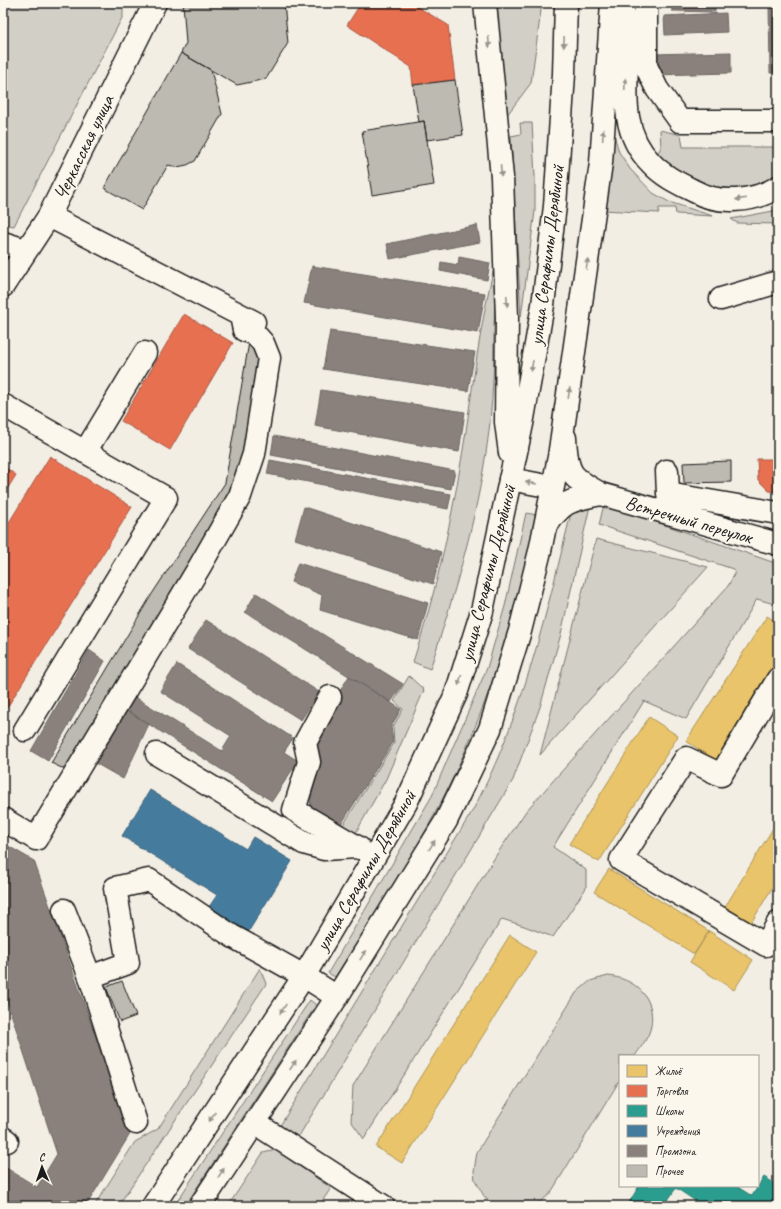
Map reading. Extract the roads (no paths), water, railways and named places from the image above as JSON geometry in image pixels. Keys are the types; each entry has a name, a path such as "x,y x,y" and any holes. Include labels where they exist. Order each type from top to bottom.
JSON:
{"main road":[{"name":"Черкасская улица","path":"3,286 25,250 49,216 154,3"},
{"path":"485,3 502,177 507,318 506,422 511,476 552,486"},
{"name":"улица Серафимы Дерябиной","path":"154,1206 304,976 366,852 406,802 456,694 482,611 511,476 543,305 555,206 564,74 566,3"},
{"path":"200,1206 337,997 446,821 490,729 520,631 544,528 564,426 601,163 612,3"},
{"path":"622,3 627,27 626,112 639,148 650,163 669,178 699,194 724,200 757,196 778,187"},
{"path":"646,3 646,66 657,89 680,121 778,122"},
{"path":"3,819 36,839 200,566 240,496 254,454 269,358 263,343 255,334 244,330 250,320 49,216"},
{"path":"3,243 25,250"},
{"path":"721,299 778,282"},
{"path":"85,452 145,353"},
{"path":"3,405 166,498 25,730"},
{"name":"Встречный переулок","path":"564,426 568,466 577,481 601,494 778,544"},
{"path":"667,470 668,494 778,513"},
{"name":"Встречный переулок","path":"544,528 555,512 564,504 576,499 601,494"},
{"path":"778,678 721,775 686,758 620,860 772,949 778,923"},
{"path":"330,697 305,743 309,762 294,810 366,852"},
{"path":"156,754 304,843 324,849 366,852"},
{"path":"90,977 128,963 115,888 149,880 232,936 304,976 337,997"},
{"path":"64,910 90,977 136,1123"},
{"path":"254,1123 383,1206"}]}
